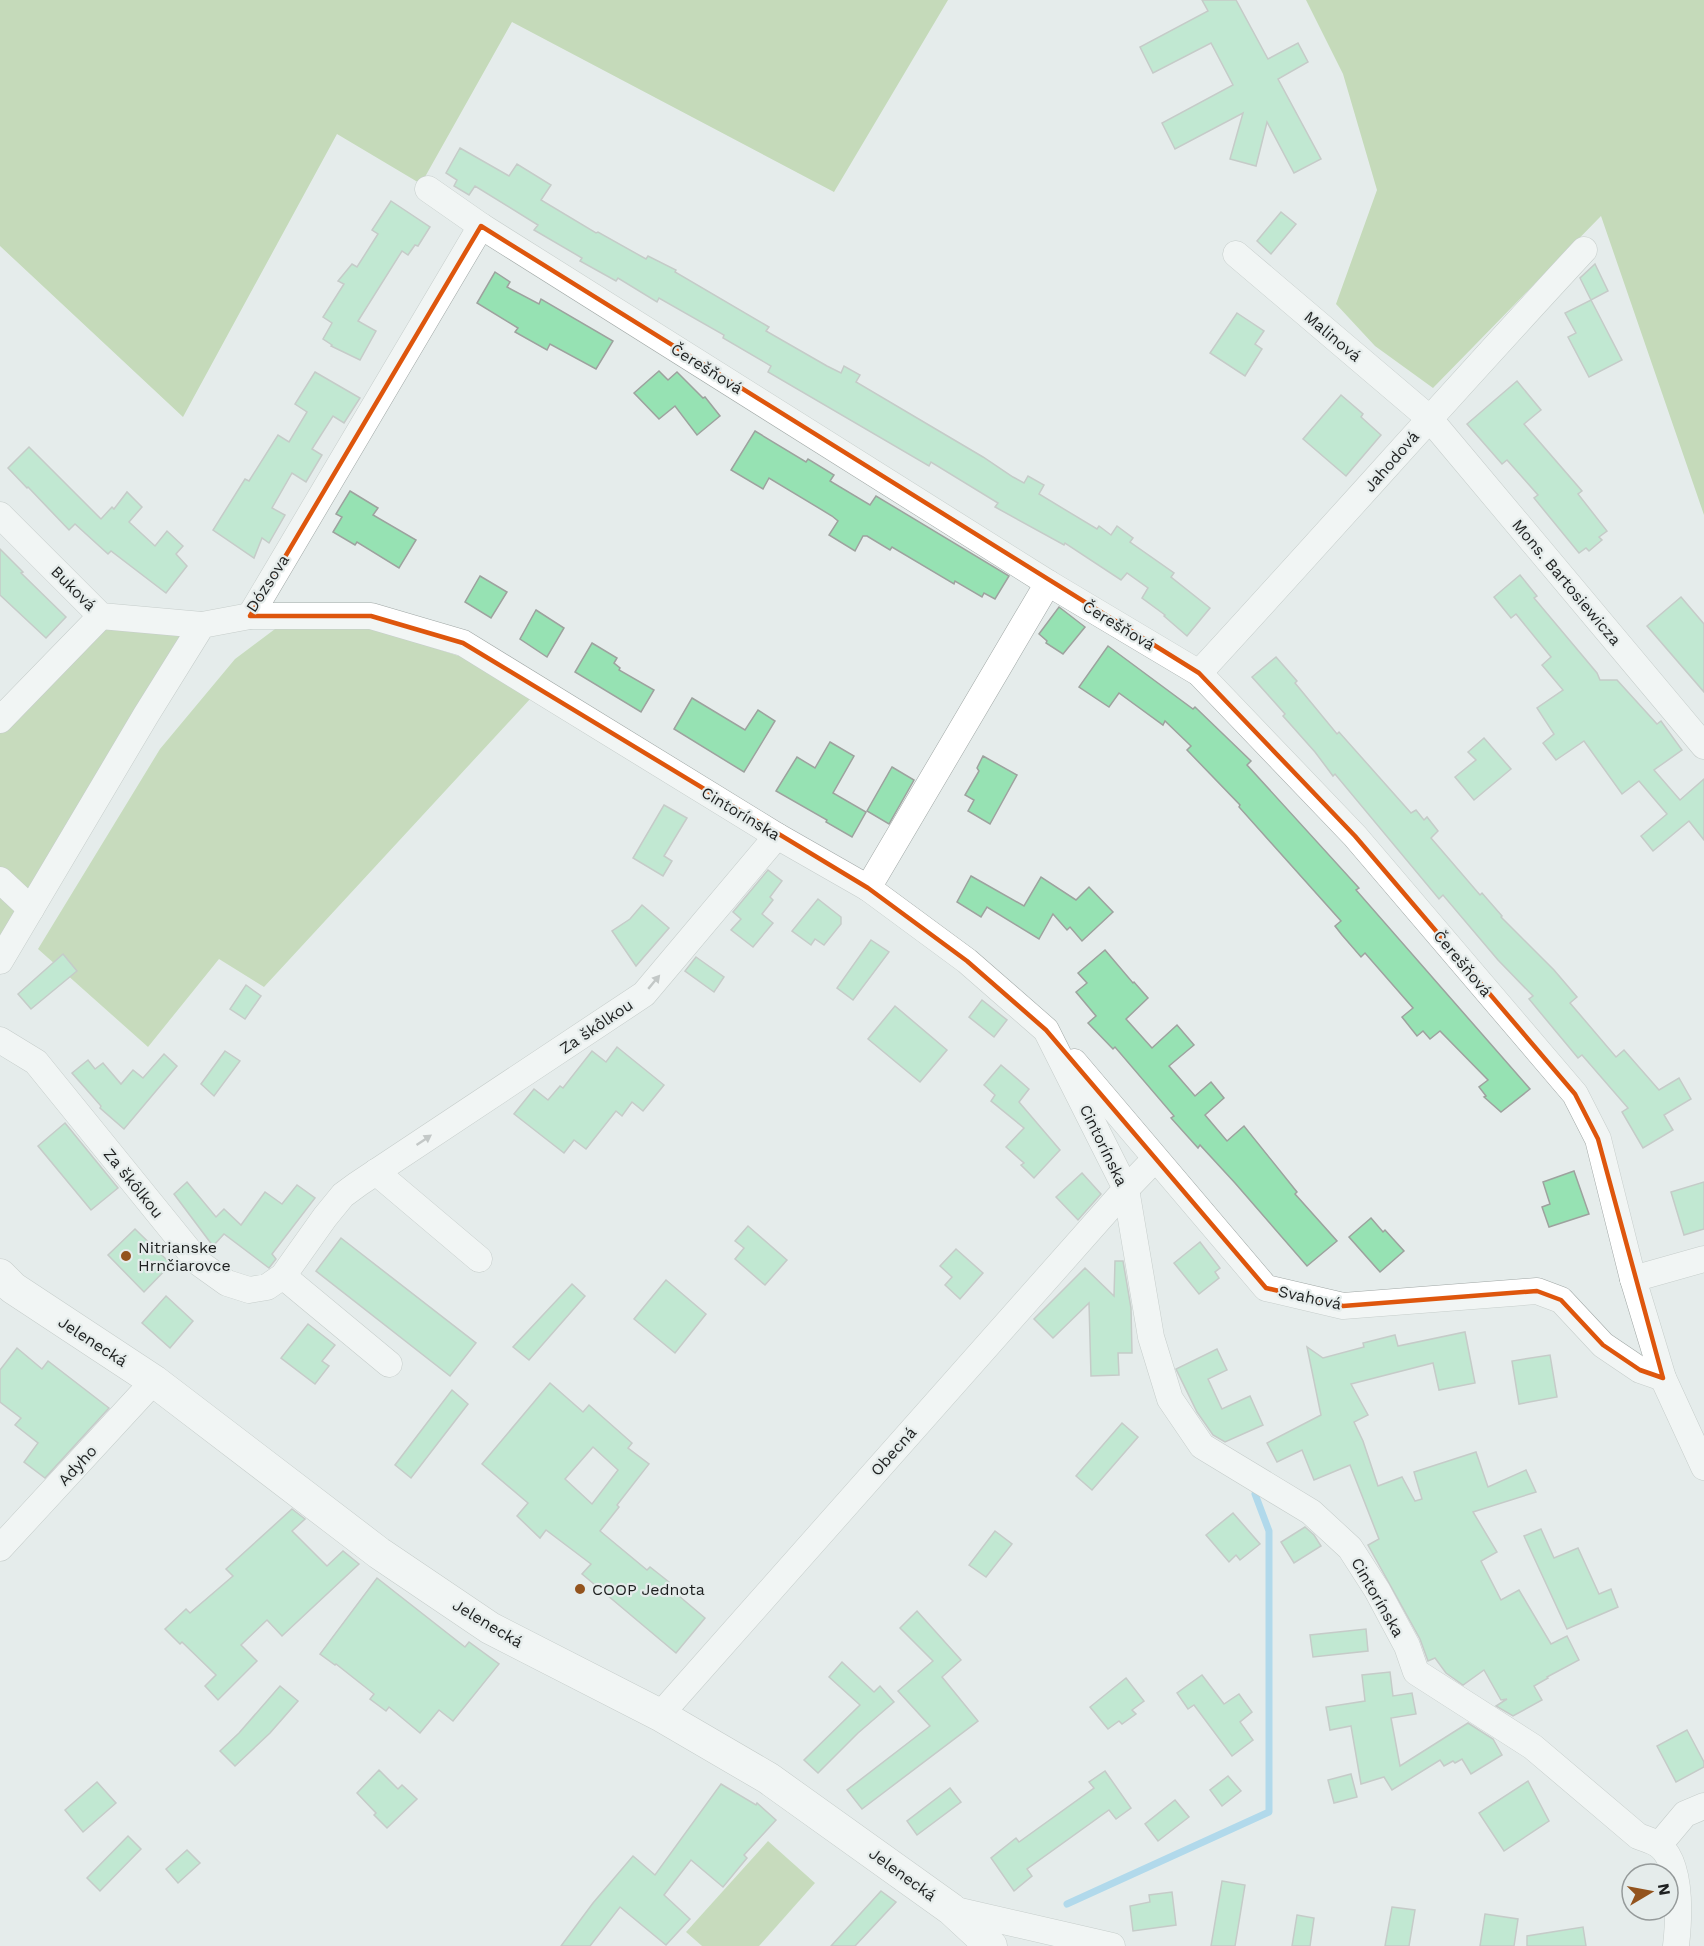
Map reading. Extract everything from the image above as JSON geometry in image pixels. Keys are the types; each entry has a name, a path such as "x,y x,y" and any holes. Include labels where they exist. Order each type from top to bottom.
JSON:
{"street":[{"name":"Čerešňová","path":"428,189 481,226 1048,583 1199,673 1355,836 1575,1094 1598,1139 1633,1279 1663,1378 1704,1467"},
{"name":"Dózsova","path":"202,625 250,616 481,226"},
{"name":"Jahodová","path":"1199,673 1584,250"},
{"name":"Malinová","path":"1236,254 1429,418"},
{"name":"Mons. Bartosiewicza","path":"1429,418 1704,746"},
{"name":"Buková","path":"0,515 101,616 202,625"},
{"path":"868,888 1048,583"},
{"path":"0,720 101,616"},
{"name":"Cintorínska","path":"250,616 371,616 463,643 777,836 868,888 967,961 1046,1030 1126,1189 1151,1337 1170,1399 1202,1446 1311,1512 1350,1548 1407,1646 1416,1672 1533,1747 1638,1836 1659,1845"},
{"path":"0,962 202,625"},
{"name":"Za škôlkou","path":"0,1040 36,1062 199,1263 226,1283 249,1290 267,1287 283,1276 343,1195 644,994 777,836"},
{"path":"0,880 31,909"},
{"name":"Svahová","path":"1046,1030 1266,1288 1343,1306 1536,1291 1561,1300 1603,1345 1640,1370 1663,1378"},
{"name":"Obecná","path":"660,1715 1155,1159"},
{"path":"376,1172 479,1259"},
{"path":"1633,1279 1704,1259"},
{"name":"Jelenecká","path":"0,1275 13,1288 154,1381 379,1553 490,1628 660,1715 768,1778 951,1909 991,1946"},
{"path":"283,1276 389,1364"},
{"name":"Adyho","path":"0,1548 154,1381"},
{"path":"1676,1946 1679,1923 1678,1890 1668,1857 1659,1845 1685,1814 1704,1806"},
{"path":"951,1909 1055,1940 1112,1946"}],"highlighted area":[{"path":"481,226 1199,673 1355,836 1575,1094 1598,1139 1663,1378 1640,1370 1603,1345 1561,1300 1537,1291 1343,1306 1266,1288 1046,1030 967,961 868,888 463,643 371,616 250,616"}],"green space":[{"path":"0,0 948,0 834,192 512,22 421,184 337,134 183,417 0,246"},
{"path":"1306,0 1704,0 1704,515 1601,216 1433,388 1375,346 1336,304 1377,190 1343,74"},
{"path":"335,616 468,659 531,698 264,987 219,959 148,1047 38,949 160,749 235,659 287,620"},
{"path":"89,626 172,628 182,637 0,944 0,720"},
{"path":"768,1841 815,1883 759,1946 702,1946 686,1932"}],"building":[{"path":"1202,0 1236,0 1268,59 1298,43 1308,62 1278,79 1321,159 1294,173 1267,122 1256,166 1230,159 1243,113 1175,149 1162,123 1233,85 1211,43 1153,73 1140,47 1208,11"},
{"path":"460,148 509,176 517,164 551,185 541,200 596,233 598,232 646,259 648,256 676,270 675,272 769,327 766,331 827,366 841,373 844,366 860,375 856,382 1013,477 1024,483 1028,476 1044,485 1039,494 1097,529 1099,526 1111,535 1117,526 1133,538 1130,542 1174,573 1171,577 1210,608 1187,636 1165,615 1142,598 1148,588 1127,573 1121,580 1065,543 1064,545 995,507 998,503 931,462 929,466 768,372 771,366 723,338 724,335 659,298 657,302 618,278 616,281 580,261 582,258 534,230 538,225 475,186 469,195 454,186 457,180 446,173"},
{"path":"391,201 430,227 418,246 415,245 408,255 402,251 358,321 376,331 360,360 331,346 323,339 332,323 323,317 344,284 338,281 352,264 357,267 378,234 372,230"},
{"path":"1281,212 1296,224 1271,254 1257,241"},
{"path":"1595,264 1608,291 1591,300 1580,278"},
{"path":"495,272 510,282 507,287 539,304 541,299 613,341 596,369 550,344 547,350 515,332 518,328 477,303"},
{"path":"1591,300 1622,360 1589,377 1568,337 1576,333 1565,313"},
{"path":"1237,313 1264,331 1255,344 1262,349 1245,376 1210,353"},
{"path":"659,371 668,380 677,372 703,398 705,397 720,416 697,435 675,406 659,419 634,393"},
{"path":"315,372 360,398 344,423 333,416 312,449 322,455 306,482 292,473 272,508 285,515 269,543 262,538 254,558 213,530 245,479 249,481 278,435 289,442 307,412 295,404"},
{"path":"1517,381 1541,410 1524,424 1582,491 1578,494 1607,531 1599,537 1602,540 1589,551 1586,548 1579,553 1534,498 1538,495 1507,460 1502,464 1467,424"},
{"path":"1341,395 1363,414 1361,417 1381,435 1346,476 1303,439"},
{"path":"755,431 806,462 808,459 834,475 830,481 870,505 876,496 1009,576 995,599 984,593 982,597 955,581 954,584 892,547 890,550 867,536 863,536 855,551 829,535 838,521 832,516 769,478 763,489 731,470"},
{"path":"29,447 101,519 112,507 114,509 127,492 142,507 129,522 155,546 167,531 183,546 176,554 187,566 166,593 111,551 108,554 75,524 69,530 8,468"},
{"path":"350,491 378,508 373,515 416,540 399,568 357,542 355,545 333,532 342,517 336,514"},
{"path":"0,549 66,617 46,638 0,595"},
{"path":"1520,575 1537,596 1534,598 1597,673 1600,680 1617,680 1657,724 1661,721 1682,750 1654,770 1680,800 1704,779 1704,840 1689,821 1653,851 1641,836 1667,814 1639,781 1622,794 1584,741 1556,760 1543,743 1554,734 1537,708 1563,690 1542,665 1551,657 1516,614 1511,618 1494,597"},
{"path":"480,576 507,592 491,618 465,602"},
{"path":"1681,597 1704,624 1704,692 1647,626"},
{"path":"1059,607 1085,627 1063,654 1046,643 1047,641 1039,634"},
{"path":"536,610 564,628 547,657 520,639"},
{"path":"592,643 617,658 614,663 620,668 619,670 654,690 641,712 575,672"},
{"path":"1108,646 1193,709 1195,707 1251,761 1247,765 1359,888 1356,890 1530,1089 1501,1112 1484,1097 1486,1096 1479,1087 1488,1080 1440,1031 1430,1039 1423,1031 1417,1036 1402,1017 1413,1008 1365,953 1361,957 1342,935 1335,926 1341,921 1239,807 1240,805 1187,750 1191,746 1165,721 1163,725 1119,693 1109,707 1079,687"},
{"path":"1276,657 1337,734 1339,732 1411,813 1416,810 1424,820 1427,817 1438,831 1431,838 1480,895 1482,893 1501,917 1554,970 1577,997 1570,1003 1616,1057 1624,1050 1659,1090 1679,1078 1691,1099 1664,1115 1673,1130 1643,1148 1622,1112 1628,1108 1582,1055 1578,1058 1529,999 1533,996 1498,960 1443,895 1439,899 1335,774 1333,776 1283,716 1285,714 1252,677"},
{"path":"692,698 745,730 758,710 775,721 744,772 674,729"},
{"path":"1484,738 1511,769 1474,800 1455,777 1476,760 1468,752"},
{"path":"830,742 854,756 833,793 866,812 852,837 776,791 797,757 815,768"},
{"path":"983,756 1017,775 990,824 968,811 974,800 965,795 979,771 977,768"},
{"path":"892,767 914,780 889,824 867,811"},
{"path":"664,805 687,818 664,856 672,861 663,876 633,858"},
{"path":"768,870 782,881 770,897 773,900 762,914 773,923 753,947 731,930 741,919 733,912"},
{"path":"971,876 1024,906 1041,877 1076,900 1089,887 1113,912 1082,941 1070,927 1067,930 1053,914 1039,939 987,907 981,917 957,902"},
{"path":"818,899 841,917 841,924 824,945 815,939 811,945 792,931"},
{"path":"642,905 669,928 636,966 612,931 630,919"},
{"path":"871,940 889,952 853,1000 837,988"},
{"path":"1105,950 1148,998 1126,1019 1152,1048 1177,1025 1194,1045 1169,1066 1195,1096 1211,1082 1224,1098 1205,1115 1227,1141 1244,1126 1297,1192 1295,1194 1337,1241 1307,1266 1235,1183 1200,1145 1198,1148 1171,1118 1174,1116 1115,1047 1113,1049 1088,1023 1096,1016 1076,992 1087,983 1078,973"},
{"path":"63,954 77,971 31,1009 18,994"},
{"path":"696,957 724,977 714,992 685,971"},
{"path":"246,985 261,996 245,1019 230,1009"},
{"path":"982,1000 1007,1020 994,1037 969,1017"},
{"path":"895,1006 947,1050 920,1082 868,1039"},
{"path":"617,1047 664,1085 643,1111 632,1102 622,1116 616,1111 586,1149 574,1140 564,1153 514,1114 534,1089 548,1100 560,1086 563,1088 592,1051 606,1062"},
{"path":"225,1051 240,1061 214,1096 201,1084"},
{"path":"164,1054 177,1066 124,1129 100,1108 101,1106 72,1073 88,1060 95,1069 103,1063 121,1084 133,1070 143,1078"},
{"path":"1001,1065 1029,1089 1019,1102 1060,1150 1034,1178 1021,1165 1024,1163 1006,1147 1024,1128 991,1101 995,1095 984,1085"},
{"path":"65,1123 118,1188 91,1210 38,1146"},
{"path":"1574,1171 1589,1214 1549,1227 1542,1207 1550,1204 1543,1182"},
{"path":"1082,1173 1101,1194 1078,1220 1056,1197"},
{"path":"187,1182 216,1217 224,1209 241,1225 265,1192 282,1204 297,1185 315,1198 272,1254 276,1259 269,1268 224,1234 213,1246 174,1194"},
{"path":"1704,1182 1704,1229 1684,1235 1671,1192"},
{"path":"1371,1218 1404,1251 1380,1272 1349,1237"},
{"path":"748,1226 787,1260 765,1285 735,1259 744,1248 735,1241"},
{"path":"135,1229 171,1264 144,1292 108,1255"},
{"path":"341,1238 476,1343 450,1376 316,1271"},
{"path":"1200,1242 1220,1268 1215,1272 1219,1278 1199,1294 1174,1263"},
{"path":"956,1249 983,1273 960,1299 945,1285 952,1277 940,1266"},
{"path":"1115,1261 1123,1261 1131,1308 1132,1353 1118,1353 1119,1375 1091,1376 1089,1303 1053,1338 1034,1319 1085,1268 1114,1296"},
{"path":"666,1280 706,1314 675,1353 634,1319"},
{"path":"572,1284 585,1296 529,1360 513,1347"},
{"path":"166,1296 193,1321 170,1348 142,1323"},
{"path":"308,1324 335,1345 322,1361 329,1366 315,1384 281,1358"},
{"path":"1465,1332 1475,1383 1439,1390 1433,1363 1351,1384 1368,1415 1354,1422 1378,1486 1402,1477 1415,1501 1422,1499 1414,1472 1476,1452 1488,1487 1526,1470 1536,1492 1473,1512 1497,1552 1481,1561 1501,1600 1519,1590 1551,1644 1567,1636 1579,1660 1534,1686 1542,1700 1513,1716 1496,1706 1507,1699 1501,1700 1484,1670 1463,1685 1446,1673 1435,1658 1428,1661 1420,1639 1368,1545 1379,1539 1350,1465 1314,1480 1302,1450 1277,1462 1267,1443 1321,1415 1307,1347 1323,1358 1364,1347 1363,1343 1395,1335 1398,1346"},
{"path":"17,1348 42,1369 48,1361 109,1408 45,1478 24,1462 38,1443 15,1425 21,1418 0,1402 0,1370"},
{"path":"1217,1349 1227,1370 1208,1379 1222,1409 1250,1396 1263,1425 1225,1442 1213,1435 1197,1412 1176,1369"},
{"path":"1550,1355 1557,1397 1519,1404 1512,1361"},
{"path":"550,1383 583,1412 589,1405 632,1443 628,1448 649,1464 600,1531 647,1570 650,1567 669,1582 666,1585 705,1618 676,1653 582,1574 591,1564 546,1530 540,1538 517,1516 528,1503 482,1464","holes":["593,1447 618,1470 592,1504 565,1479"]},
{"path":"452,1390 468,1404 411,1478 395,1465"},
{"path":"1122,1423 1138,1437 1092,1490 1076,1476"},
{"path":"292,1509 305,1519 292,1531 327,1566 343,1551 359,1564 282,1636 267,1620 241,1645 257,1661 218,1700 205,1686 216,1675 165,1629 186,1609 190,1613 233,1576 226,1569"},
{"path":"1233,1513 1260,1544 1240,1560 1236,1555 1229,1562 1206,1535"},
{"path":"1305,1527 1321,1546 1294,1563 1281,1542"},
{"path":"1541,1529 1554,1558 1578,1548 1599,1594 1611,1589 1618,1607 1567,1629 1524,1536"},
{"path":"995,1531 1012,1544 986,1577 969,1565"},
{"path":"377,1578 465,1647 469,1642 499,1664 453,1721 439,1710 420,1733 389,1707 386,1711 370,1699 374,1694 320,1654"},
{"path":"917,1611 961,1660 942,1677 978,1721 862,1809 847,1790 930,1726 898,1691 933,1661 900,1628"},
{"path":"1366,1629 1368,1651 1313,1657 1310,1635"},
{"path":"842,1662 874,1692 880,1686 894,1702 858,1733 818,1773 804,1760 860,1705 829,1677"},
{"path":"1390,1672 1393,1696 1412,1693 1416,1714 1391,1718 1400,1766 1468,1723 1493,1739 1502,1755 1471,1774 1462,1759 1444,1766 1440,1760 1392,1790 1384,1777 1361,1784 1351,1726 1330,1730 1326,1707 1365,1701 1362,1675"},
{"path":"1202,1675 1224,1704 1239,1694 1252,1712 1240,1722 1253,1740 1232,1756 1194,1705 1188,1709 1177,1693"},
{"path":"1126,1678 1144,1701 1132,1710 1136,1714 1122,1724 1119,1721 1108,1729 1090,1707"},
{"path":"280,1686 298,1701 270,1733 235,1766 220,1751"},
{"path":"1687,1730 1704,1762 1704,1767 1676,1782 1657,1746"},
{"path":"379,1770 398,1789 402,1785 417,1799 387,1828 357,1793"},
{"path":"1105,1771 1131,1808 1116,1819 1109,1810 1027,1869 1032,1876 1014,1891 991,1858 1016,1838 1019,1842 1094,1788 1089,1782"},
{"path":"1351,1774 1357,1797 1334,1803 1328,1780"},
{"path":"1228,1776 1241,1791 1222,1806 1210,1790"},
{"path":"1528,1781 1549,1821 1504,1851 1479,1813"},
{"path":"97,1782 116,1803 83,1832 65,1810"},
{"path":"721,1784 756,1805 757,1803 776,1820 744,1855 747,1858 723,1887 691,1860 664,1895 690,1919 666,1945 620,1907 590,1946 561,1946 593,1903 633,1856 655,1875"},
{"path":"950,1788 961,1802 917,1835 907,1821"},
{"path":"1175,1800 1189,1817 1158,1841 1145,1824"},
{"path":"128,1836 141,1849 100,1891 87,1878"},
{"path":"187,1850 200,1863 178,1883 166,1869"},
{"path":"1222,1881 1245,1885 1235,1946 1211,1946"},
{"path":"881,1891 896,1902 855,1946 831,1946"},
{"path":"1172,1892 1176,1925 1133,1931 1130,1906 1150,1902 1149,1895"},
{"path":"1392,1907 1415,1910 1409,1946 1385,1946"},
{"path":"1485,1914 1518,1919 1514,1946 1480,1946"},
{"path":"1297,1915 1314,1918 1310,1946 1292,1946"},
{"path":"1583,1927 1586,1946 1527,1946 1527,1936"}],"waterway":[{"path":"1067,1904 1269,1812 1269,1531 1255,1494"}],"place":[{"name":"Nitrianske Hrnčiarovce","path":"126,1256"},
{"name":"COOP Jednota","path":"580,1589"}]}
